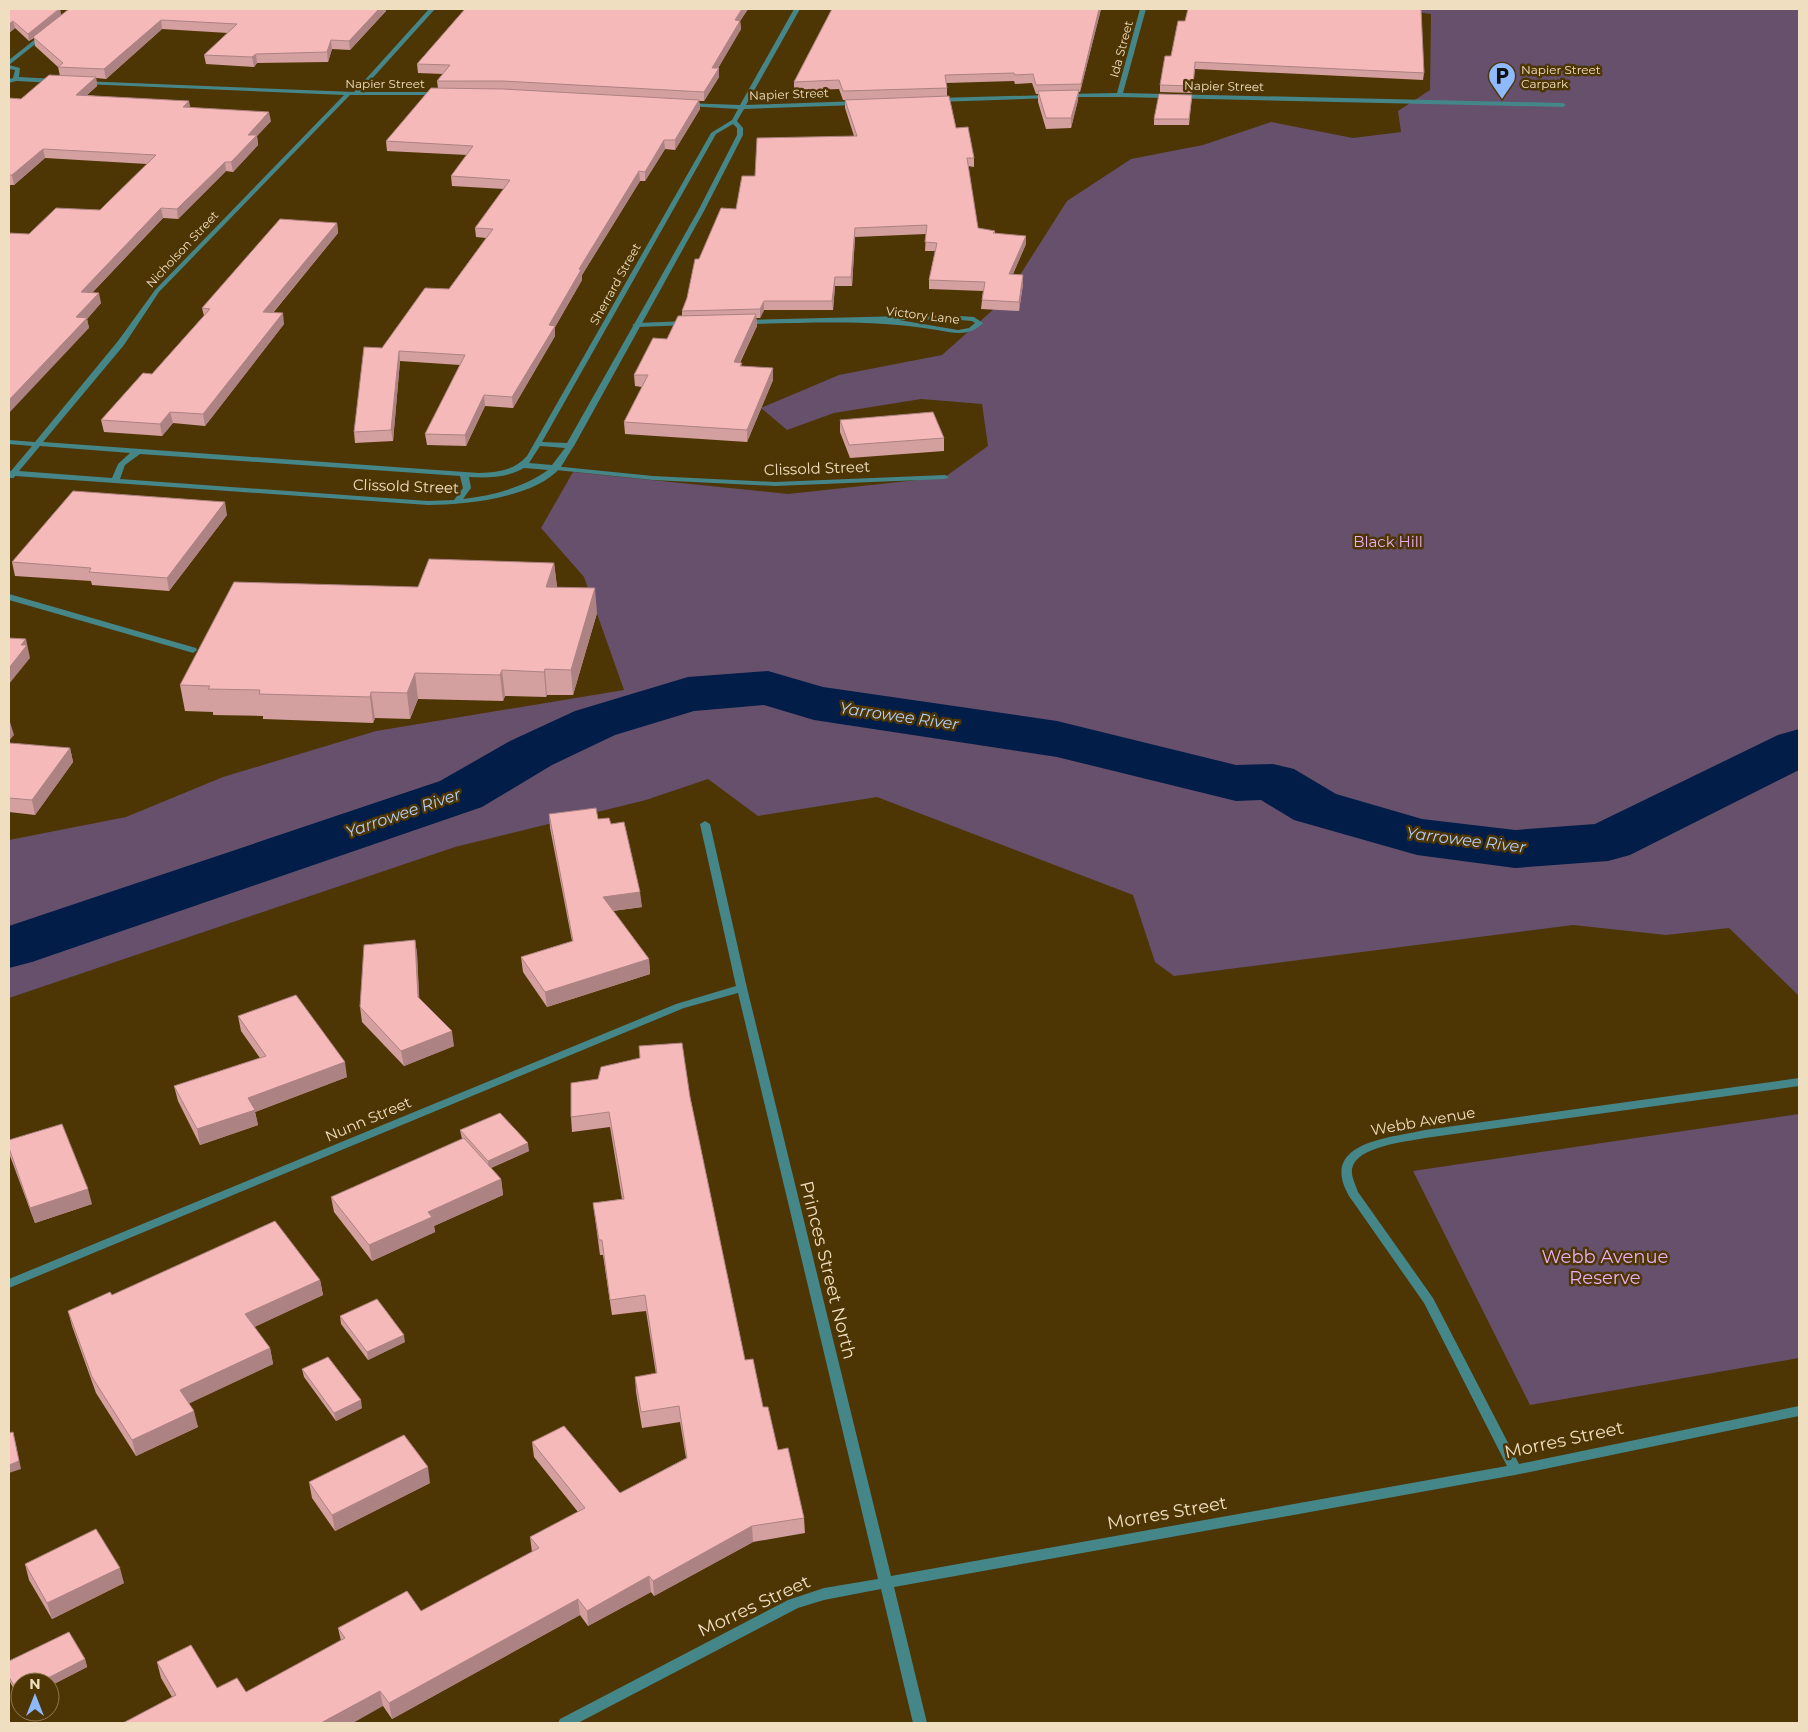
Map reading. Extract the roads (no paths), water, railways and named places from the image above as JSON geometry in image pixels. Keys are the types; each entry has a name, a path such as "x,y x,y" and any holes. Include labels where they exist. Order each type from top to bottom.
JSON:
{"street":[{"name":"Nicholson Street","path":"10,475 121,343 157,291 352,94 432,9"},
{"name":"Sherrard Street","path":"522,465 530,457 538,444 714,133 734,121 744,107 797,9"},
{"name":"Ida Street","path":"1120,95 1143,9"},
{"path":"47,32 9,65 18,69 12,80 67,81"},
{"name":"Napier Street","path":"77,82 352,94 445,94"},
{"name":"Napier Street","path":"925,101 1120,95 1563,105"},
{"name":"Napier Street","path":"684,104 744,107 866,103"},
{"path":"522,465 556,468 570,446 740,136 740,128 734,121"},
{"name":"Victory Lane","path":"738,322 947,317 974,319 980,323 971,330 958,332 907,323 858,320"},
{"path":"636,325 701,323"},
{"name":"Clissold Street","path":"9,442 464,474 502,474 522,465"},
{"path":"538,444 570,446"},
{"path":"116,481 119,466 126,458 138,452"},
{"name":"Clissold Street","path":"10,475 411,503 456,503 487,498 519,488 542,478 556,468 653,478 775,484 945,477"},
{"path":"456,503 467,488 464,474"},
{"path":"9,596 193,650"},
{"name":"Princes Street North","path":"705,824 742,988 920,1723"},
{"name":"Nunn Street","path":"9,1284 680,1006 742,988"},
{"name":"Webb Avenue","path":"1515,1470 1429,1302 1353,1193 1346,1171 1349,1160 1359,1151 1370,1146 1425,1134 1799,1082"},
{"name":"Morres Street","path":"565,1723 793,1604 824,1594 1515,1470 1799,1411"}],"waterway":[{"name":"Yarrowee River","path":"9,948 461,794 531,753 595,723 688,694 768,688 814,703 1057,739 1236,783 1273,782 1315,807 1417,837 1515,849 1608,842 1799,747"}],"place":[{"name":"Napier Street Carpark","path":"1502,100"}],"park label":[{"name":"Black Hill","path":"1388,541"},
{"name":"Webb Avenue Reserve","path":"1605,1267"}]}
